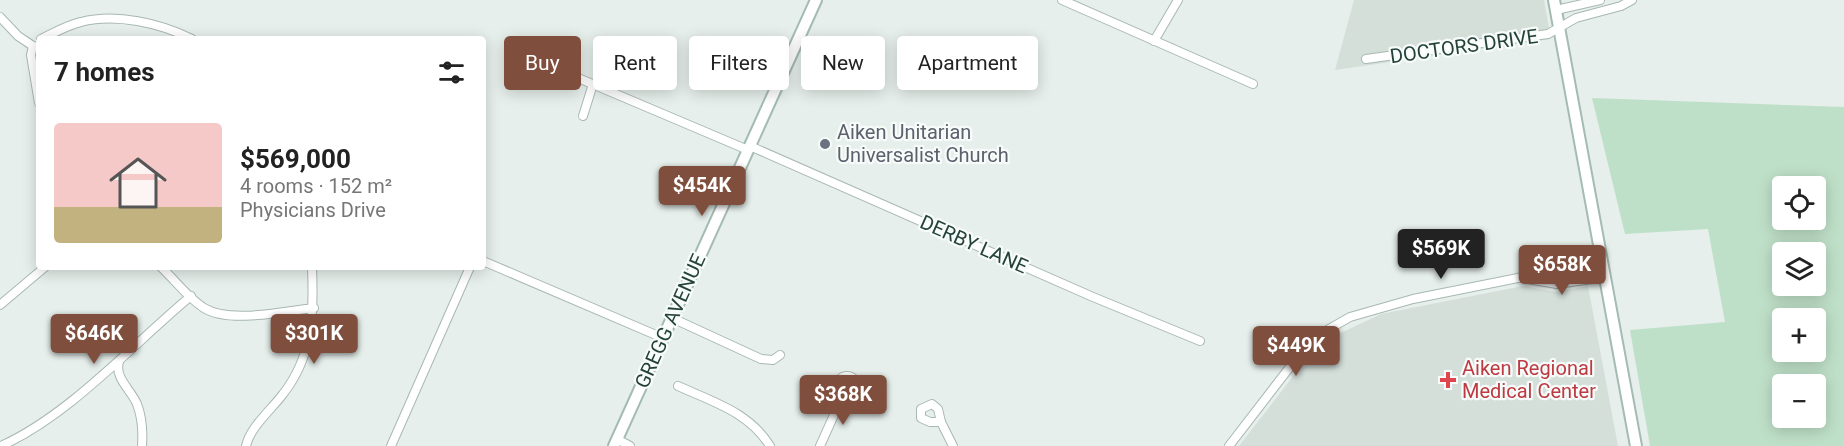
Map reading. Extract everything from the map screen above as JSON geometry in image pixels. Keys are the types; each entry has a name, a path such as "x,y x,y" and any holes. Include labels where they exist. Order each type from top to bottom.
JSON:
{"street":[{"name":"GREGG AVENUE","path":"616,442 816,0"},
{"path":"1062,0 1253,84"},
{"path":"1154,41 1178,0"},
{"path":"1600,0 1555,5 1636,446"},
{"name":"DOCTORS DRIVE","path":"1366,59 1548,34 1559,25 1632,0"},
{"path":"0,17 18,36 36,41"},
{"path":"51,36 81,22 114,20 149,24 183,36"},
{"path":"36,46 31,55 36,85"},
{"name":"DERBY LANE","path":"581,79 593,84"},
{"path":"583,116 593,84"},
{"name":"DERBY LANE","path":"608,90 1200,341"},
{"path":"1229,446 1294,360 1312,341 1334,325 1366,310 1603,261"},
{"path":"486,262 663,338"},
{"path":"0,305 41,270"},
{"path":"163,270 202,306 222,315 262,314 314,308"},
{"path":"246,446 249,436 296,374 310,338 314,308 312,270"},
{"path":"391,446 469,270"},
{"path":"1521,278 1557,284 1606,277"},
{"path":"1,446 45,419 119,362 191,296"},
{"path":"672,318 761,359 773,360 780,356"},
{"path":"119,362 119,374 137,406 142,446"},
{"path":"678,386 736,411 756,428 770,446"},
{"path":"820,446 843,395"},
{"path":"941,422 953,446"},
{"path":"616,442 630,446"}],"shaded area":[{"path":"1354,0 1544,0 1551,39 1335,70"},
{"name":"Aiken Regional Medical Center","path":"1523,286 1556,292 1588,286 1618,446 1239,446 1308,357 1330,338 1381,314"}],"green space":[{"path":"1592,98 1844,107 1844,446 1650,446 1630,330 1725,322 1708,229 1625,234"}],"place":[{"name":"Aiken Unitarian Universalist Church","path":"825,144"},
{"name":"Aiken Regional Medical Center","path":"1448,380"}]}
